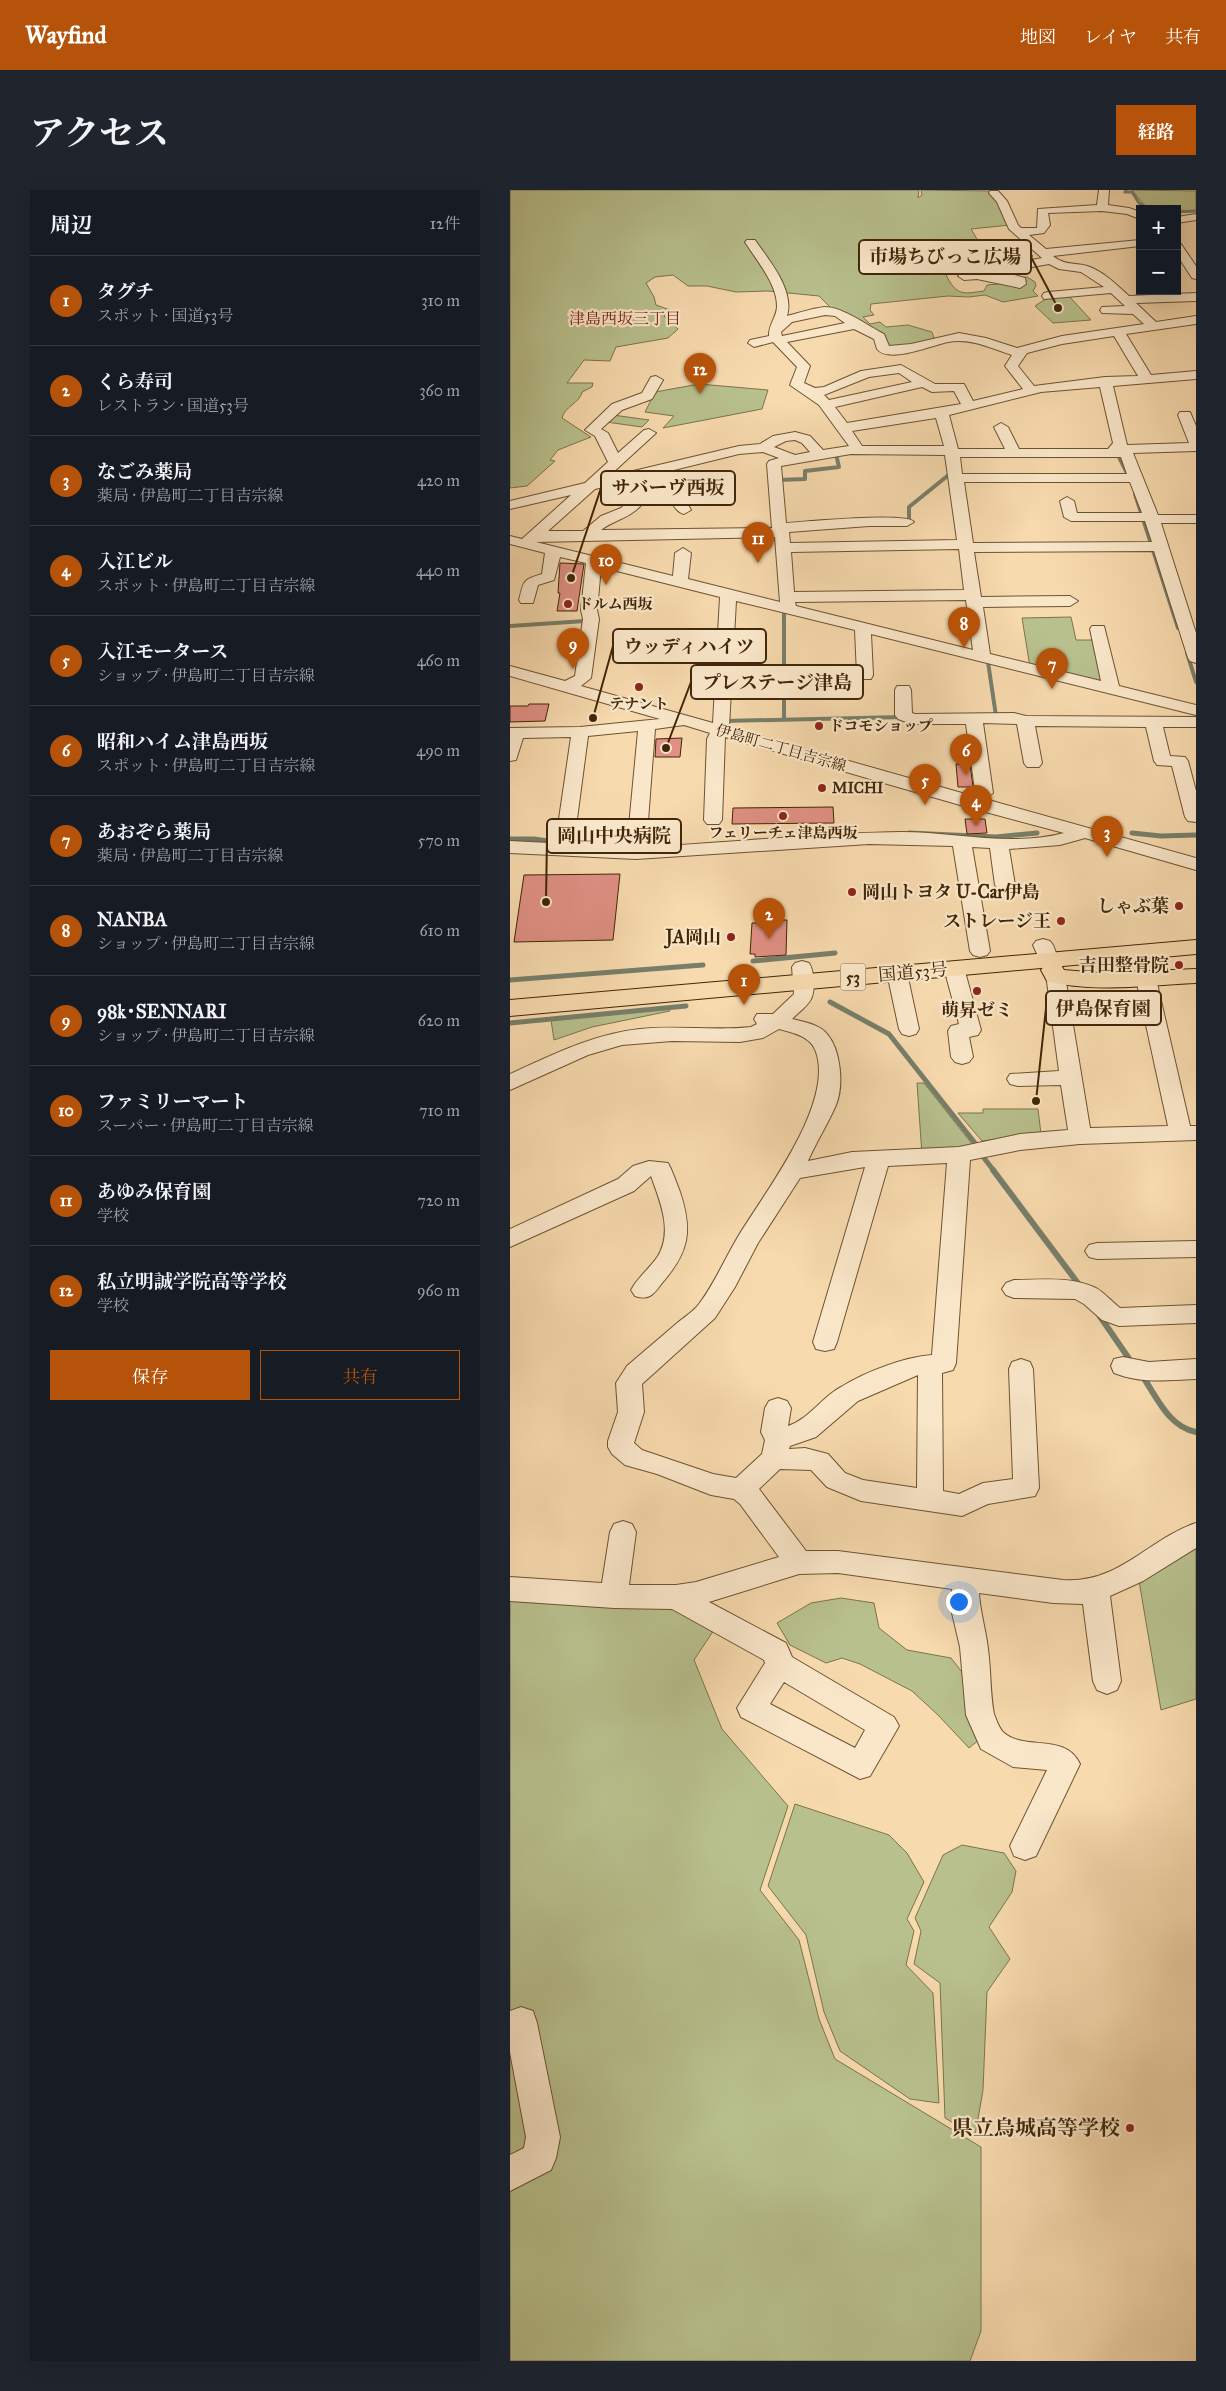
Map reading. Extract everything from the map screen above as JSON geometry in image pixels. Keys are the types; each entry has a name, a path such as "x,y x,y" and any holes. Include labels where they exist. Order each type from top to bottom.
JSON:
{"main road":[{"name":"国道53号","path":"510,1008 803,974 980,951 1050,963 1196,933"},
{"name":"国道53号","path":"510,992 803,974 897,973 1050,963 1196,947"},
{"path":"1050,963 1099,980 1196,976"}],"street":[{"path":"1102,208 1104,190"},
{"path":"994,193 1002,202 1009,221 1019,232 1035,237 1047,256 1063,267"},
{"path":"1035,237 1044,225 1042,218 1044,210 1102,208 1129,211 1136,214"},
{"path":"1181,223 1196,217"},
{"path":"1047,256 1002,259 985,244 1010,243 1053,232"},
{"path":"1098,232 1108,246"},
{"path":"751,242 782,297 782,317 773,335"},
{"path":"964,276 976,275 1020,284 1021,281 1003,276 993,270 1047,256 1136,243"},
{"path":"1181,247 1196,248"},
{"path":"1180,250 1195,271"},
{"path":"1052,275 1049,269 1063,267 1084,269 1116,285 1132,305 1154,327"},
{"path":"1060,284 1072,294"},
{"path":"1048,296 1072,294 1116,285"},
{"path":"1106,310 1188,296 1196,297"},
{"path":"1184,306 1196,320"},
{"path":"773,335 788,318 825,311 839,313 856,325 880,337 883,349 912,348 958,337 978,340 1018,354"},
{"path":"1031,390 1012,366 1018,354 1030,347 1062,340 1196,320"},
{"path":"754,343 773,335 856,325"},
{"path":"1118,332 1146,378"},
{"path":"773,335 804,366 797,385 810,388 814,392 826,405 858,450"},
{"path":"814,392 830,390 866,374 901,369 934,388 959,387 968,405"},
{"path":"843,428 942,413 1031,390 1146,378 1196,375"},
{"path":"885,382 918,379"},
{"path":"826,405 918,379"},
{"path":"615,462 601,433 592,430 617,406 647,396 656,380"},
{"path":"1105,382 1120,445 1115,448 1136,478 1155,547 1196,658"},
{"path":"942,413 952,452 982,658"},
{"path":"788,603 784,548 782,533 779,530 774,464 819,454 858,450 943,450 952,452 1014,453 1048,447 1119,453 1127,449 1196,445 1185,416"},
{"path":"1002,427 1014,453"},
{"path":"523,540 588,487 648,433"},
{"path":"764,448 773,434 809,437 819,454"},
{"path":"726,441 739,450"},
{"path":"510,505 570,487 588,487 739,450 764,448 794,459"},
{"path":"663,468 684,510"},
{"path":"589,533 606,519 633,505 663,468"},
{"path":"957,483 1136,478"},
{"path":"957,483 1037,489"},
{"path":"1067,501 1071,517 1196,519"},
{"path":"523,540 589,533 700,534 907,522"},
{"path":"523,540 553,550 680,583 728,594 788,603 863,627 1196,710"},
{"path":"784,548 966,546 1155,547"},
{"path":"527,600 531,582 549,577 553,550"},
{"path":"680,583 683,553"},
{"path":"567,687 583,678 591,619 589,610 594,561"},
{"path":"713,820 718,730 722,721 728,594"},
{"path":"788,603 973,599 1070,601"},
{"path":"1179,608 1196,608"},
{"path":"863,627 865,675"},
{"path":"1098,629 1111,689"},
{"name":"伊島町二丁目吉宗線","path":"510,671 1082,834 1196,864"},
{"path":"903,690 907,716 974,719 1014,718 1025,721 1196,722"},
{"path":"973,803 978,795 984,793 974,719"},
{"path":"510,756 513,733 580,732 647,727 684,721"},
{"path":"1025,721 1033,763"},
{"path":"1153,722 1163,761 1179,761 1194,817"},
{"path":"637,848 647,727"},
{"path":"568,819 580,732"},
{"path":"510,847 546,846 605,852 637,848 874,838 961,840 998,843 1058,841 1082,834"},
{"path":"961,840 980,951"},
{"path":"998,843 1004,885"},
{"path":"1050,963 1072,1078 1080,1136"},
{"path":"954,968 971,1030 958,1031 962,1057"},
{"path":"897,973 909,1029"},
{"path":"510,1083 577,1052 605,1042 633,1036 740,1035 756,1033 777,1021 804,996 806,992 803,974"},
{"path":"793,1172 820,1168 839,1162 959,1155 1020,1142 1080,1136 1189,1134 1146,979"},
{"path":"510,1065 561,1043 598,1031 630,1024 666,1020 764,1019 777,1021 807,1030 819,1038 828,1052 829,1074 826,1103 793,1172 748,1240 727,1281 706,1312 636,1373 629,1383 632,1408 630,1418 621,1434 621,1447 634,1458 662,1465 711,1484 741,1490 749,1496 799,1563"},
{"path":"1018,1079 1072,1078"},
{"path":"741,1490 776,1449 807,1430 849,1394 912,1366 930,1366 944,1363 959,1155"},
{"path":"825,1342 879,1159"},
{"path":"510,1238 626,1185 638,1172 649,1167 660,1169 677,1220 678,1237 670,1256 643,1290"},
{"path":"1096,1250 1196,1249"},
{"path":"1014,1290 1067,1290 1086,1293 1098,1300 1109,1315 1119,1317 1196,1314"},
{"path":"930,1366 930,1501"},
{"path":"1123,1366 1134,1371 1144,1372 1196,1369"},
{"path":"778,1408 774,1432 776,1449 787,1460 806,1458 819,1461 836,1480 861,1490 962,1505 983,1494 1026,1488 1021,1369"},
{"path":"614,1596 623,1532"},
{"path":"510,1589 614,1596 676,1597 696,1594 799,1563 838,1562 1053,1591 1095,1590 1154,1560 1196,1534"},
{"path":"965,1579 966,1613 974,1647 980,1715 991,1740 1013,1754 1049,1756 1065,1764 1025,1846"},
{"path":"1095,1590 1107,1681"},
{"path":"676,1597 776,1652 780,1665"},
{"path":"510,2174 539,2158 543,2137 521,2023"}],"green space":[{"path":"510,190 919,190 918,198 922,195 921,190 991,191 1010,225 971,229 980,244 993,258 976,263 976,268 946,275 953,287 965,293 984,291 987,285 1009,283 1023,286 1026,283 1025,281 1017,278 1027,277 1035,282 1036,286 1033,291 1038,296 1003,302 985,295 969,297 948,296 871,304 870,310 874,315 863,317 870,324 880,322 886,327 908,325 932,332 934,338 933,341 889,347 885,335 831,308 819,296 768,291 736,292 707,286 688,286 673,275 655,277 646,283 656,305 670,310 664,316 678,329 668,338 616,347 610,361 584,360 567,383 593,383 592,387 582,392 581,396 563,414 562,418 591,437 558,450 550,460 555,461 527,486 510,488"},
{"path":"1132,190 1196,191 1196,211 1181,210 1181,205 1144,205"},
{"path":"1068,295 1091,320 1053,323 1035,306 1047,298"},
{"path":"699,384 768,390 762,409 663,428 674,416 645,412 655,392"},
{"path":"613,415 649,420 642,427 606,422"},
{"path":"1071,617 1076,640 1097,640 1106,682 1100,684 1030,667 1022,618"},
{"path":"669,1009 670,1011 592,1027 554,1040 551,1020"},
{"path":"917,1083 924,1083 976,1149 922,1155"},
{"path":"983,1109 1038,1109 1041,1134 982,1141 958,1113 983,1113"},
{"path":"1196,1543 1196,1699 1161,1710 1138,1575"},
{"path":"510,1596 673,1603 714,1630 694,1660 722,1729 788,1806 760,1890 799,1940 819,2019 835,2059 981,2147 981,2331 970,2361 510,2361"},
{"path":"841,1598 874,1603 879,1628 907,1650 951,1658 965,1676 980,1739 969,1748 912,1691 860,1664 842,1658 826,1663 790,1645 777,1623 811,1603"},
{"path":"795,1804 889,1835 907,1853 924,1882 907,1919 914,1931 906,1965 933,1993 939,2103 910,2099 840,2051 824,2012 806,1935 768,1886"},
{"path":"962,1845 1004,1853 1016,1871 1012,1892 989,1927 1010,1959 987,1992 983,2090 975,2136 945,2118 940,1983 914,1964 921,1931 915,1918 943,1855"}],"building":[{"path":"560,563 584,564 577,611 557,611 560,593 558,593"},
{"path":"529,704 549,704 545,721 510,722 510,706 528,706"},
{"path":"682,738 680,757 655,757 656,739"},
{"path":"956,764 970,764 973,787 958,787"},
{"name":"フェリーチェ津島西坂","path":"833,807 834,823 732,824 733,808"},
{"path":"965,819 985,819 987,833 967,834"},
{"path":"620,874 613,940 514,942 524,875"},
{"path":"758,920 787,920 786,955 755,957 755,954 750,954 752,923 758,923"}],"waterway":[{"path":"1126,190 1125,192 1132,192 1142,205"},
{"path":"1181,212 1196,211"},
{"path":"778,484 778,480 805,479 805,471 839,467 836,454 838,453"},
{"path":"1118,455 1128,475"},
{"path":"909,522 909,507 951,473"},
{"path":"1135,494 1178,628"},
{"path":"784,612 784,718"},
{"path":"510,626 585,621"},
{"path":"1187,653 1196,682"},
{"path":"988,662 996,716 993,716"},
{"path":"725,721 903,717"},
{"path":"909,833 996,837 1037,833"},
{"path":"1132,833 1161,836 1196,835"},
{"path":"510,839 534,839 575,845"},
{"path":"615,846 655,847"},
{"path":"753,961 835,953"},
{"path":"510,980 703,965"},
{"path":"830,1002 889,1034 975,1143"},
{"path":"510,1023 686,1006"},
{"path":"981,1154 994,1171"},
{"path":"993,1170 1080,1286"},
{"path":"1099,1315 1132,1363"},
{"path":"1145,1380 1172,1419 1179,1425 1196,1432"}],"place":[{"name":"市場ちびっこ広場","path":"1058,308"},
{"name":"私立明誠学院高等学校","path":"700,394"},
{"name":"あゆみ保育園","path":"758,563"},
{"name":"サバーヴ西坂","path":"571,578"},
{"name":"ファミリーマート","path":"606,585"},
{"name":"ドルム西坂","path":"568,604"},
{"name":"NANBA","path":"964,648"},
{"name":"98k･SENNARI","path":"573,669"},
{"name":"テナント","path":"639,687"},
{"name":"あおぞら薬局","path":"1052,689"},
{"name":"ウッディハイツ","path":"593,718"},
{"name":"ドコモショップ","path":"819,726"},
{"name":"プレステージ津島","path":"666,748"},
{"name":"昭和ハイム津島西坂","path":"966,775"},
{"name":"MICHI","path":"822,788"},
{"name":"入江モータース","path":"925,805"},
{"name":"フェリーチェ津島西坂","path":"783,816"},
{"name":"入江ビル","path":"976,826"},
{"name":"なごみ薬局","path":"1107,857"},
{"name":"岡山トヨタ U-Car伊島","path":"852,892"},
{"name":"岡山中央病院","path":"546,902"},
{"name":"しゃぶ葉","path":"1179,906"},
{"name":"ストレージ王","path":"1061,921"},
{"name":"JA岡山","path":"731,937"},
{"name":"くら寿司","path":"769,939"},
{"name":"吉田整骨院","path":"1179,965"},
{"name":"萌昇ゼミ","path":"977,991"},
{"name":"タグチ","path":"744,1005"},
{"name":"伊島保育園","path":"1036,1101"},
{"name":"県立烏城高等学校","path":"1130,2128"}],"district":[{"name":"津島西坂三丁目","path":"625,318"}]}
